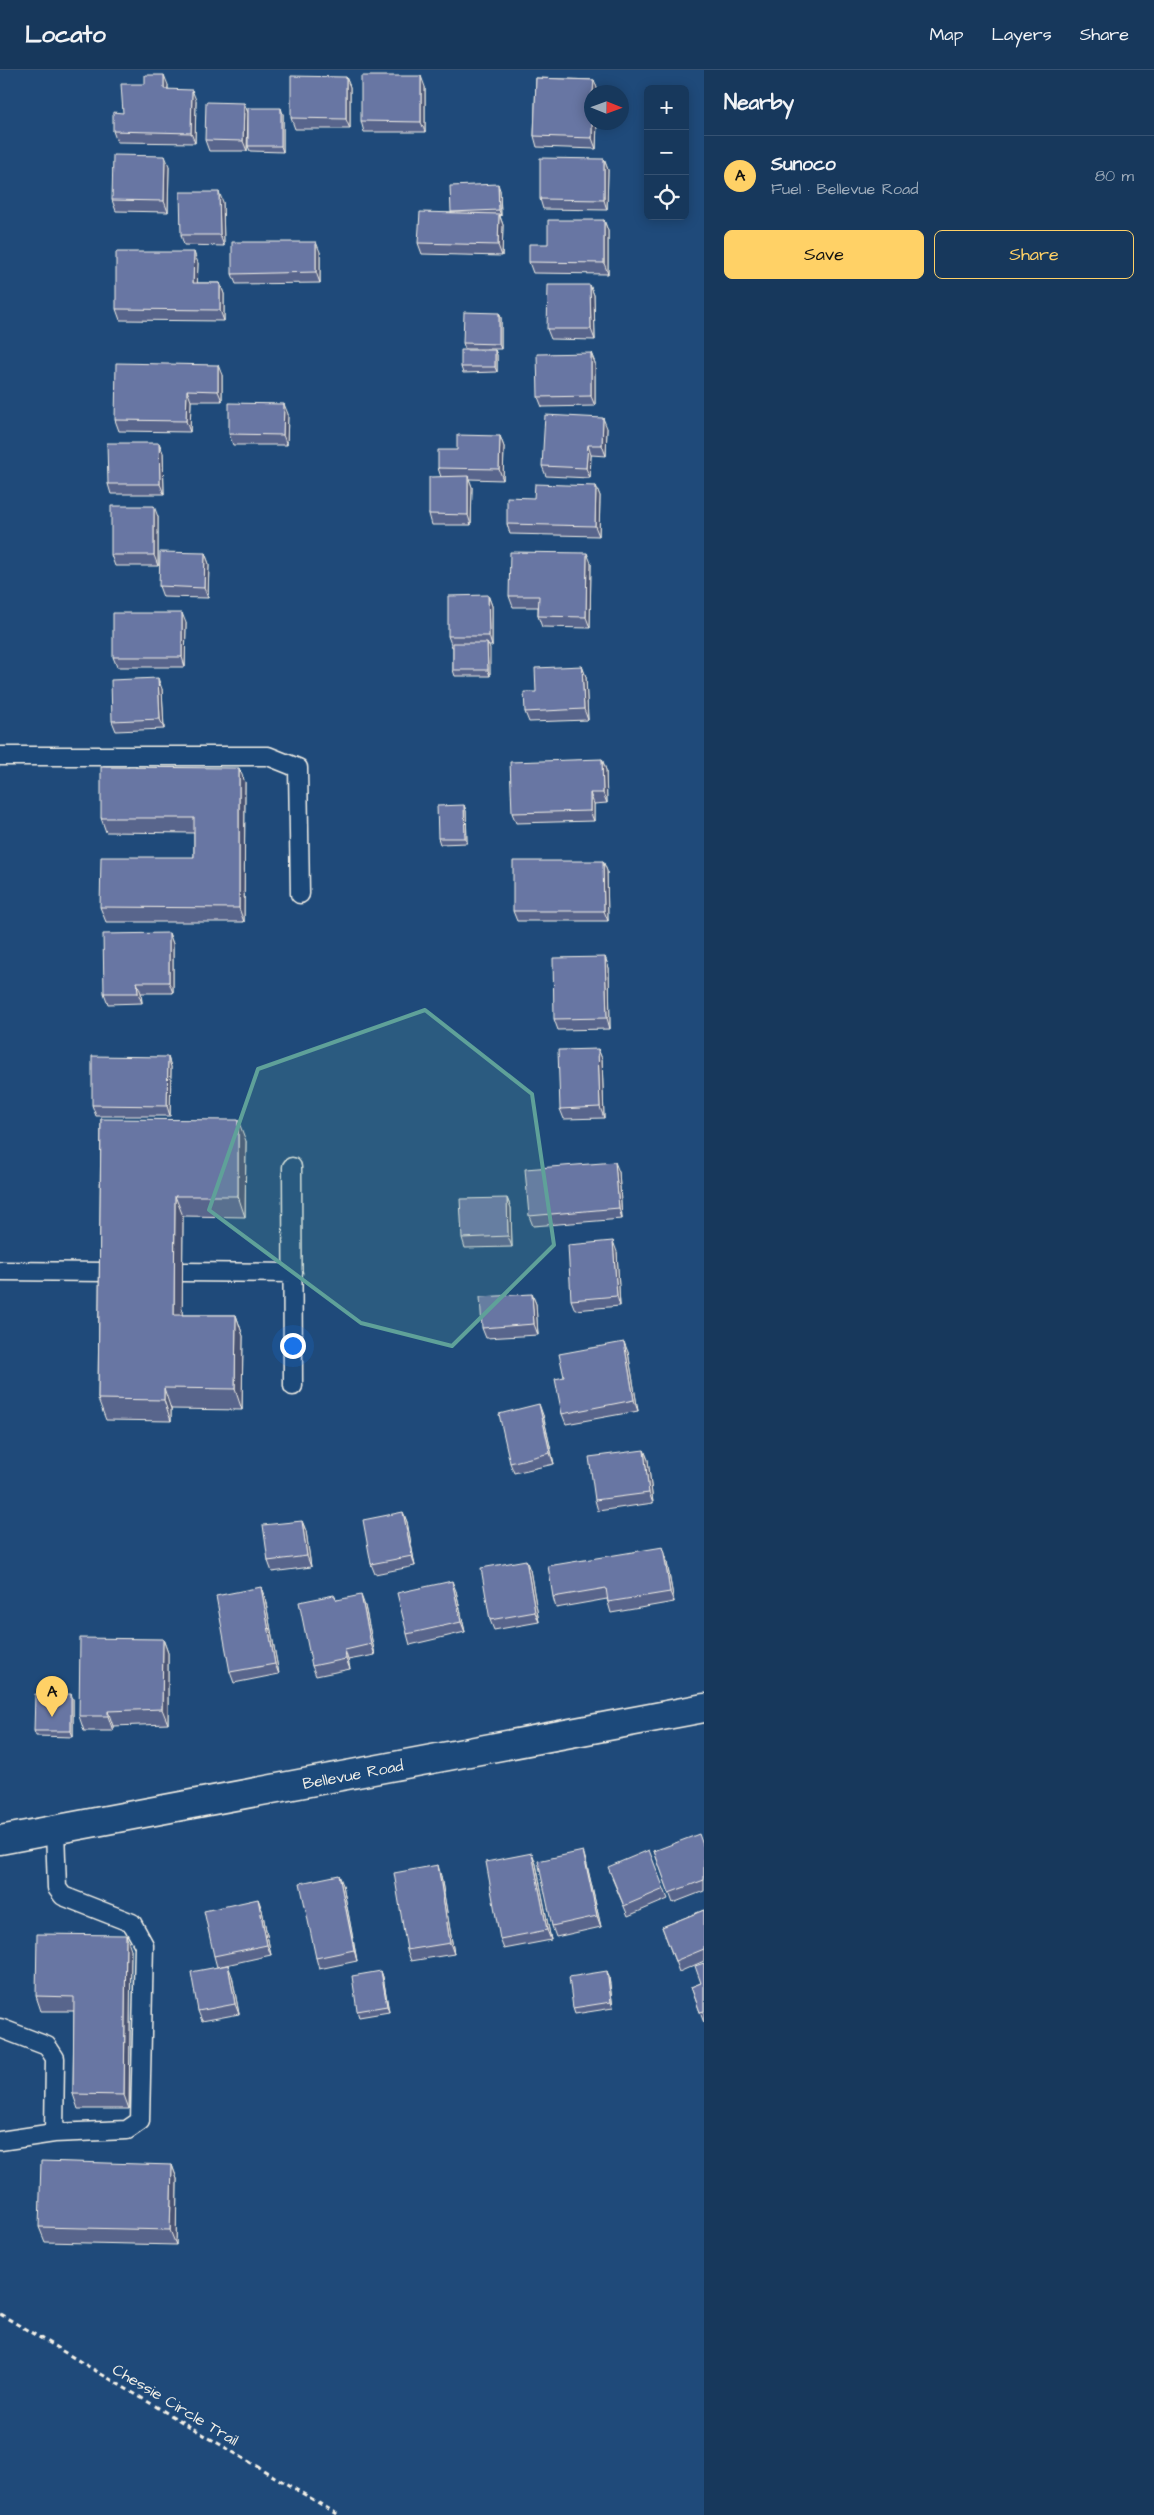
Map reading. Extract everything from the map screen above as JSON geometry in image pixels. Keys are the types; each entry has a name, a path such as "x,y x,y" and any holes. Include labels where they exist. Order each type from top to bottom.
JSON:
{"street":[{"name":"Bellevue Road","path":"0,1840 704,1708"}],"lane":[{"path":"0,756 268,756 298,768 300,894"},
{"path":"292,1167 293,1386"},
{"path":"0,1271 107,1272"},
{"path":"183,1272 293,1273"},
{"path":"0,2141 54,2133 127,2130 140,2121 144,1944 132,1924 63,1896 57,1888 55,1830"},
{"path":"0,2028 48,2046 55,2058 54,2133"}],"path":[{"name":"Chessie Circle Trail","path":"0,2314 339,2515"}],"highlighted area":[{"path":"425,1010 532,1094 554,1245 452,1346 361,1323 209,1210 258,1069"}],"building":[{"path":"145,75 164,75 164,89 192,90 191,133 113,131 113,112 123,113 121,84 145,84"},
{"path":"291,76 346,77 346,119 291,118"},
{"path":"361,76 421,76 421,122 361,121"},
{"path":"536,78 594,80 594,85 584,85 584,130 592,130 592,138 534,136"},
{"path":"206,102 244,103 243,141 205,140"},
{"path":"248,108 281,108 281,146 248,146"},
{"path":"113,155 165,156 164,201 112,200"},
{"path":"540,158 604,159 604,200 540,199"},
{"path":"498,184 499,210 451,212 450,186"},
{"path":"180,192 219,192 220,235 181,235"},
{"path":"420,212 499,214 498,245 418,243"},
{"path":"548,220 604,220 604,263 529,262 529,244 548,244"},
{"path":"232,242 316,242 316,272 232,274"},
{"path":"116,252 194,252 193,283 220,283 220,310 116,309"},
{"path":"548,285 590,285 591,329 547,329"},
{"path":"464,312 499,313 499,344 463,343"},
{"path":"461,350 495,350 495,367 461,367"},
{"path":"591,353 591,396 538,397 537,354"},
{"path":"116,363 218,365 218,391 187,390 186,421 115,420"},
{"path":"229,403 284,404 283,435 229,434"},
{"path":"545,415 603,418 602,445 588,445 586,468 542,466"},
{"path":"457,435 500,436 499,469 438,468 438,450 457,450"},
{"path":"107,443 159,443 160,484 108,484"},
{"path":"468,476 468,515 429,514 429,477"},
{"path":"535,484 596,486 595,526 507,524 507,497 534,498"},
{"path":"111,506 154,506 154,555 111,555"},
{"path":"160,552 205,553 204,588 159,586"},
{"path":"510,552 587,553 586,617 538,616 539,596 509,596"},
{"path":"488,595 489,636 448,636 448,596"},
{"path":"113,613 182,613 182,657 113,657"},
{"path":"453,643 487,643 488,670 453,670"},
{"path":"582,666 584,709 525,712 524,692 536,692 535,668"},
{"path":"158,678 160,719 112,721 111,680"},
{"path":"602,759 603,793 590,793 590,811 512,813 510,762"},
{"path":"101,767 239,768 239,908 100,907 101,857 194,857 194,818 101,818"},
{"path":"464,805 465,838 438,838 437,806"},
{"path":"513,861 603,861 604,911 513,911"},
{"path":"169,933 169,982 137,982 138,993 104,993 103,934"},
{"path":"605,957 607,1018 554,1019 553,958"},
{"path":"598,1049 600,1107 560,1109 558,1050"},
{"path":"92,1056 168,1057 167,1106 92,1105"},
{"path":"101,1119 238,1120 238,1196 175,1196 174,1315 236,1315 235,1389 164,1388 164,1400 98,1399"},
{"path":"615,1162 619,1208 529,1216 525,1169"},
{"path":"507,1198 508,1236 462,1238 460,1199"},
{"path":"613,1241 617,1296 571,1300 568,1245"},
{"path":"532,1294 534,1324 482,1328 480,1297"},
{"path":"624,1342 634,1400 562,1414 555,1379 564,1377 559,1354"},
{"path":"539,1404 550,1453 510,1463 499,1414"},
{"path":"644,1450 649,1493 595,1500 589,1457"},
{"path":"403,1512 412,1556 371,1564 363,1520"},
{"path":"302,1521 307,1556 268,1561 263,1525"},
{"path":"663,1547 670,1592 608,1602 606,1588 553,1597 548,1566"},
{"path":"526,1560 535,1612 490,1620 481,1568"},
{"path":"452,1581 461,1622 407,1634 397,1593"},
{"path":"261,1587 275,1664 230,1672 216,1596"},
{"path":"334,1595 337,1600 361,1595 371,1644 345,1650 346,1659 312,1666 299,1602"},
{"path":"80,1638 163,1639 162,1709 108,1711 108,1716 79,1716"},
{"path":"35,1694 71,1694 71,1731 34,1731"},
{"path":"699,1834 704,1848 704,1880 669,1893 654,1851"},
{"path":"649,1850 664,1889 624,1906 608,1867"},
{"path":"583,1851 597,1916 552,1926 538,1861"},
{"path":"532,1853 547,1930 500,1939 486,1862"},
{"path":"438,1865 450,1943 407,1950 394,1873"},
{"path":"339,1875 354,1950 316,1958 300,1883"},
{"path":"258,1899 267,1945 214,1956 204,1911"},
{"path":"704,1910 704,1949 675,1961 662,1927"},
{"path":"37,1934 126,1935 124,2095 73,2094 74,1997 36,1996"},
{"path":"704,1963 704,2011 700,2012 691,1987 701,1983 695,1966"},
{"path":"228,1965 235,2004 198,2011 191,1972"},
{"path":"381,1971 387,2006 357,2011 352,1976"},
{"path":"607,1971 611,2002 573,2008 569,1977"},
{"path":"41,2161 172,2165 170,2230 39,2227"}],"place":[{"name":"Sunoco","path":"52,1717"}]}
